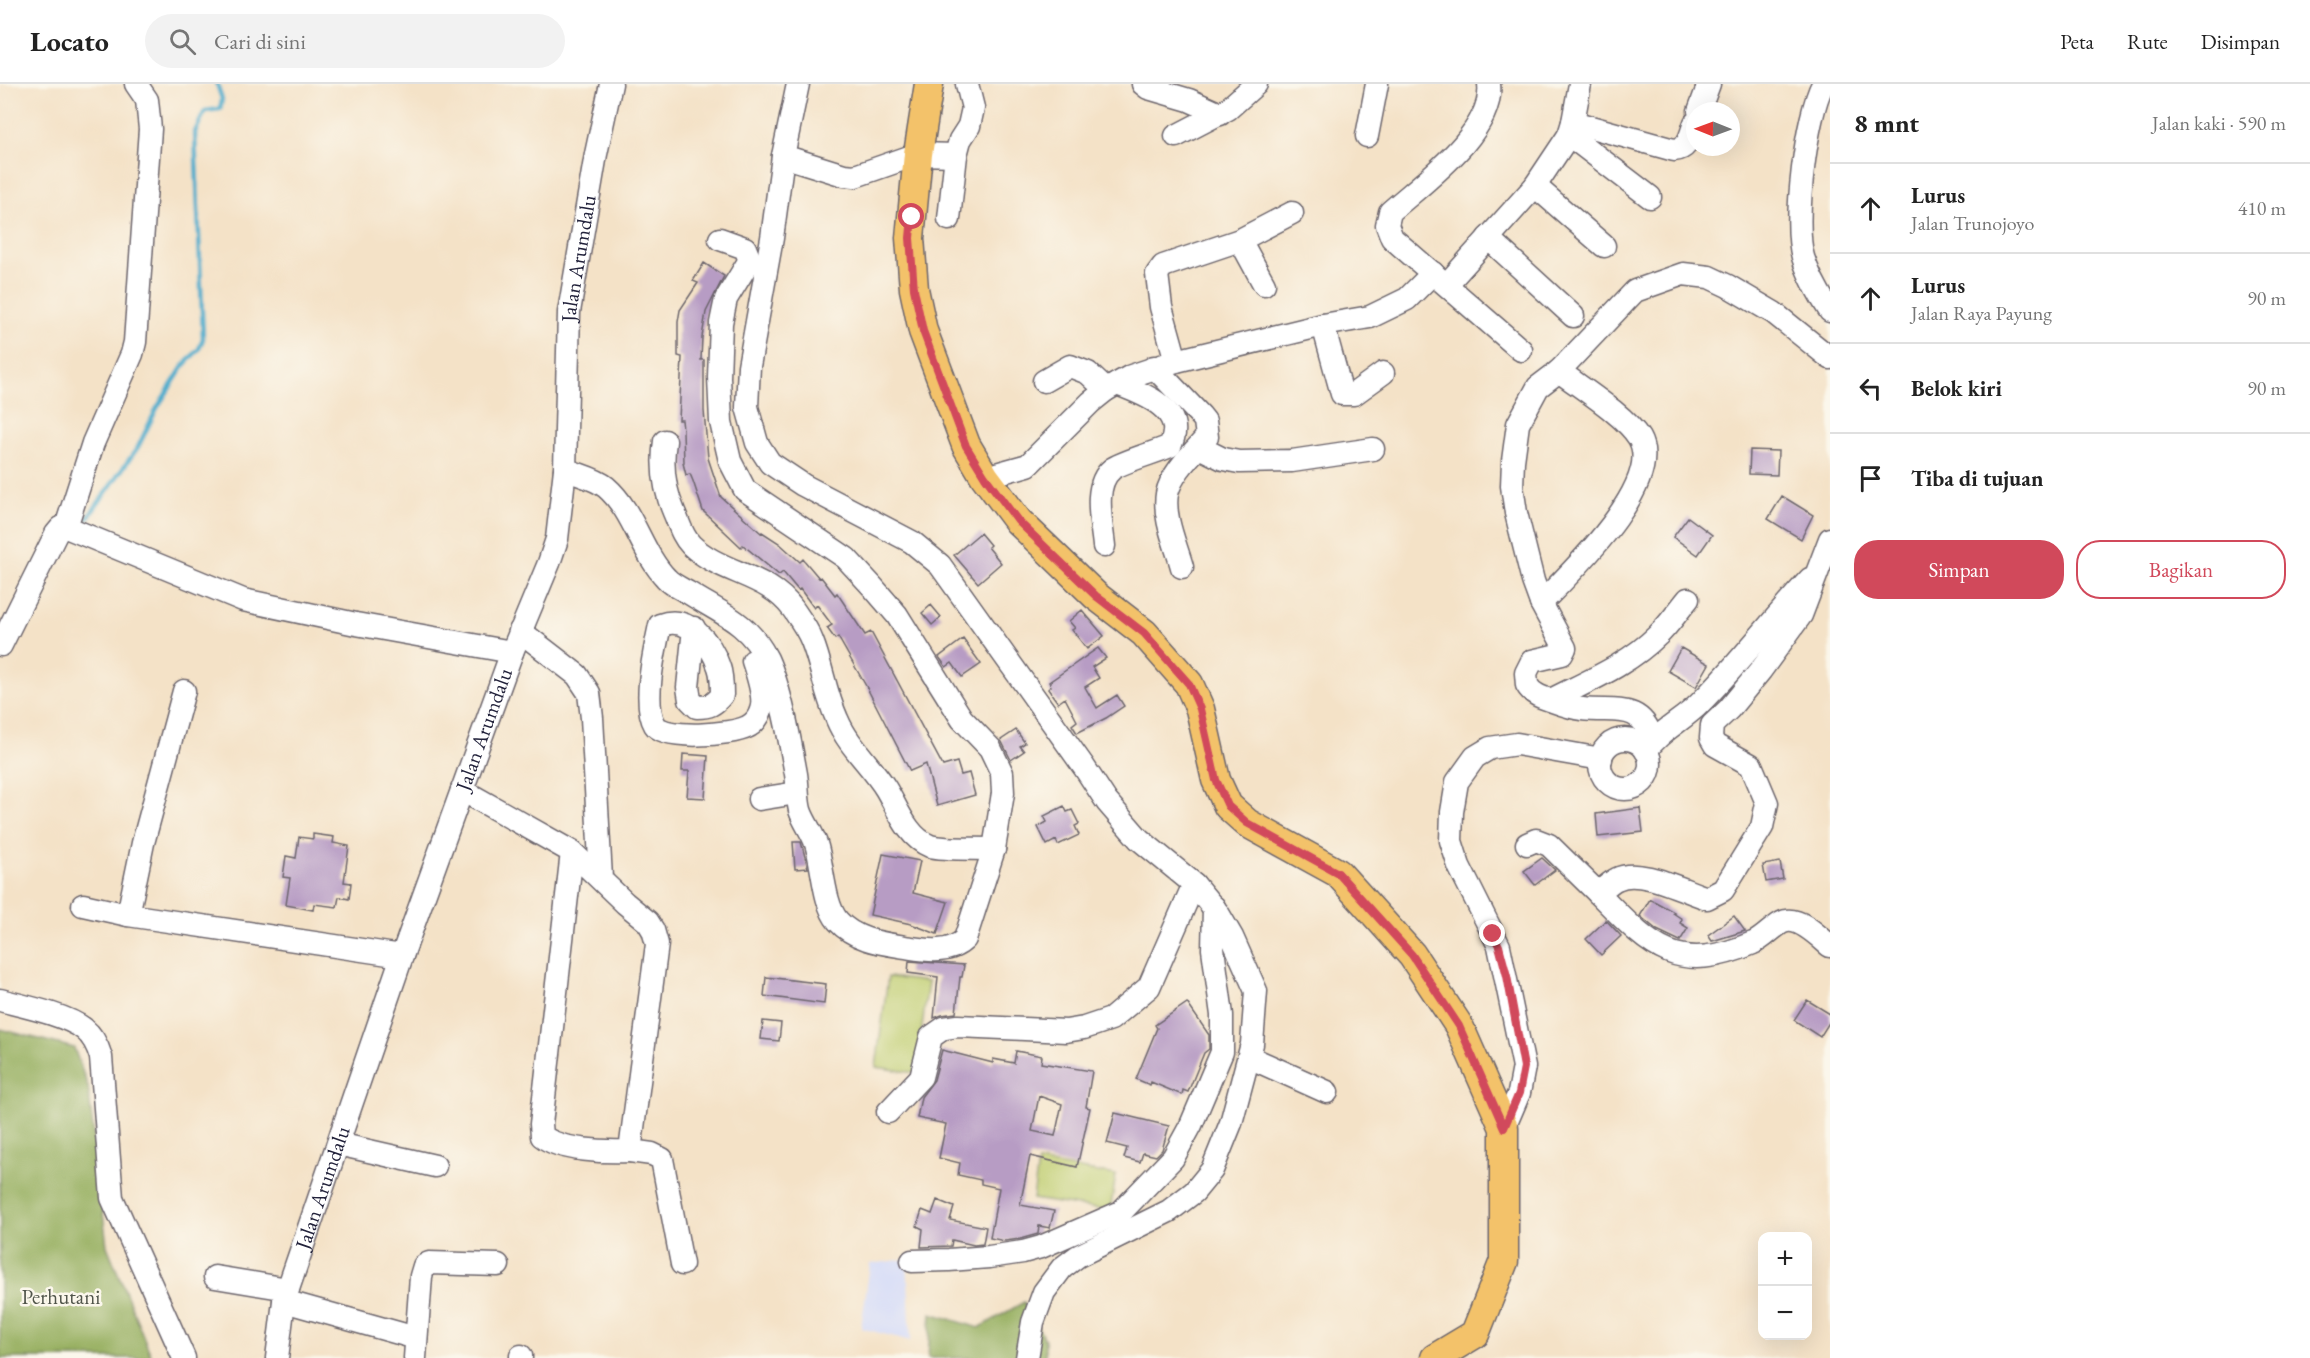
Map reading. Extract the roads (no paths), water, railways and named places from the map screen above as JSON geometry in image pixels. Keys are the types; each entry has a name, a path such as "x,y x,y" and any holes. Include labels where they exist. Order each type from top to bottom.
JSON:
{"main road":[{"path":"928,84 918,154 910,238 914,289 923,331 966,446 985,477 1018,521 1096,596 1144,633 1189,684 1200,709 1216,780 1228,806 1247,823 1338,873 1412,955 1459,1026 1504,1128 1504,1261 1475,1334 1435,1358"}],"street":[{"path":"66,527 93,443 132,354 135,342 150,129 147,100 136,84"},
{"name":"Jalan Arumdalu","path":"277,1358 286,1295 402,956 512,652 549,563 556,539 565,469 569,312 596,154 611,84"},
{"path":"798,84 783,156 772,238 749,366 747,407 757,442 770,463 803,485 912,542 940,565 1107,802 1138,839 1194,884 1214,907 1232,937 1256,992 1252,1044 1231,1123 1212,1170 1194,1192 1169,1211 1078,1256 1062,1268 1044,1292 1033,1322 1027,1358"},
{"path":"949,219 956,155 960,140 969,126 973,108 967,84"},
{"path":"1143,84 1148,88 1189,100 1220,114"},
{"path":"1176,136 1228,109 1256,84"},
{"path":"1367,136 1377,84"},
{"path":"1489,84 1490,93 1487,106 1478,124 1461,147 1390,212 1387,225 1392,238 1521,350"},
{"path":"985,477 1028,465 1112,387 1154,367 1323,325 1370,316 1389,309 1440,279 1488,238 1535,186 1571,128 1580,84"},
{"path":"1702,102 1709,84"},
{"path":"1823,84 1813,113 1803,168 1800,227 1803,255 1813,284 1830,311"},
{"path":"1571,128 1674,150 1686,146"},
{"path":"1571,128 1650,197"},
{"path":"783,156 844,176 855,176 918,154 956,155"},
{"path":"1535,186 1604,246"},
{"path":"1176,360 1161,307 1157,274 1163,266 1240,240 1292,213"},
{"path":"565,469 600,483 608,489 622,507 648,554 667,580 726,613 755,639 768,661 781,705 796,776 797,793 807,828 817,844 831,909 837,920 859,937 920,950 945,950 960,944 965,939 994,849 1003,794 1002,773 990,748 962,719 897,615 871,585 846,558 745,490 730,461 722,422 719,377 721,323 726,299 748,263 748,258 745,248 720,238"},
{"path":"1488,238 1573,316"},
{"path":"1240,240 1264,284"},
{"path":"1650,746 1631,740 1612,743 1605,750 1600,768 1610,785 1619,789 1629,789 1645,780 1649,771 1650,746 1645,720 1622,710 1584,710 1570,707 1538,695 1527,685 1526,674 1532,661 1562,654 1565,648 1541,603 1533,581 1516,513 1512,486 1518,424 1538,387 1559,371 1635,291 1683,274 1709,277 1728,286 1774,313 1830,358"},
{"path":"1323,325 1342,394 1354,394 1383,373"},
{"path":"1044,381 1070,366 1112,387 1140,392 1167,411 1176,425 1176,435 1170,446 1113,468 1106,478 1099,497 1104,546"},
{"path":"1154,367 1205,422 1207,436 1177,475 1168,492 1167,509 1182,567"},
{"path":"1541,603 1598,543 1617,518 1636,487 1643,453 1640,440 1628,424 1559,371"},
{"path":"665,441 663,475 670,502 683,533 690,544 707,557 764,583 777,591 792,608 812,639 827,696 838,722 854,749 883,784 905,824 919,840 932,846 994,849"},
{"path":"1199,447 1223,459 1239,462 1292,461 1373,448"},
{"path":"1,645 56,534 61,528 66,527 243,600 366,626 512,652"},
{"path":"1598,893 1617,878 1629,875 1643,876 1707,898 1723,890 1762,827 1767,803 1751,765 1715,745 1711,738 1712,725 1729,709 1761,670 1800,615 1830,539"},
{"path":"1650,746 1700,704 1817,571"},
{"path":"1551,700 1635,656 1659,634 1688,599"},
{"path":"694,628 679,623 660,625 650,680 651,710 655,724 663,732 716,735 747,728 757,720 763,708 758,675 748,648 726,613"},
{"path":"520,631 570,668 589,693 601,878"},
{"path":"128,915 143,843 184,691"},
{"path":"1504,1128 1519,1093 1524,1067 1499,946 1459,866 1452,841 1452,812 1456,782 1475,757 1491,748 1517,744 1601,759"},
{"path":"462,790 572,852 648,922 653,930 657,944 630,1151"},
{"path":"759,799 797,793"},
{"path":"1527,844 1536,840 1549,844 1643,937 1661,950 1689,958 1725,955 1757,942 1784,921 1789,920 1799,922 1830,946"},
{"path":"572,852 541,1124 542,1136 550,1142 569,1147 630,1151 652,1154 662,1159 682,1264"},
{"path":"888,1112 921,1077 931,1037 944,1028 958,1026 1066,1031 1111,1019 1149,987 1194,884"},
{"path":"83,905 128,915 402,956"},
{"path":"912,1261 989,1257 1041,1247 1121,1212 1173,1158 1191,1125 1222,1052 1222,1015 1213,949 1214,907"},
{"path":"0,1000 73,1022 86,1030 97,1045 101,1057 112,1198 184,1358"},
{"path":"1249,1056 1328,1092"},
{"path":"338,1144 435,1166"},
{"path":"215,1277 286,1295 416,1348 424,1266 429,1263 498,1265"}],"waterway":[{"path":"87,519 138,447 157,408 184,365 199,349 203,339 195,132 205,111 220,109 222,99 217,84"}],"park label":[{"name":"Perhutani","path":"61,1297"}]}
